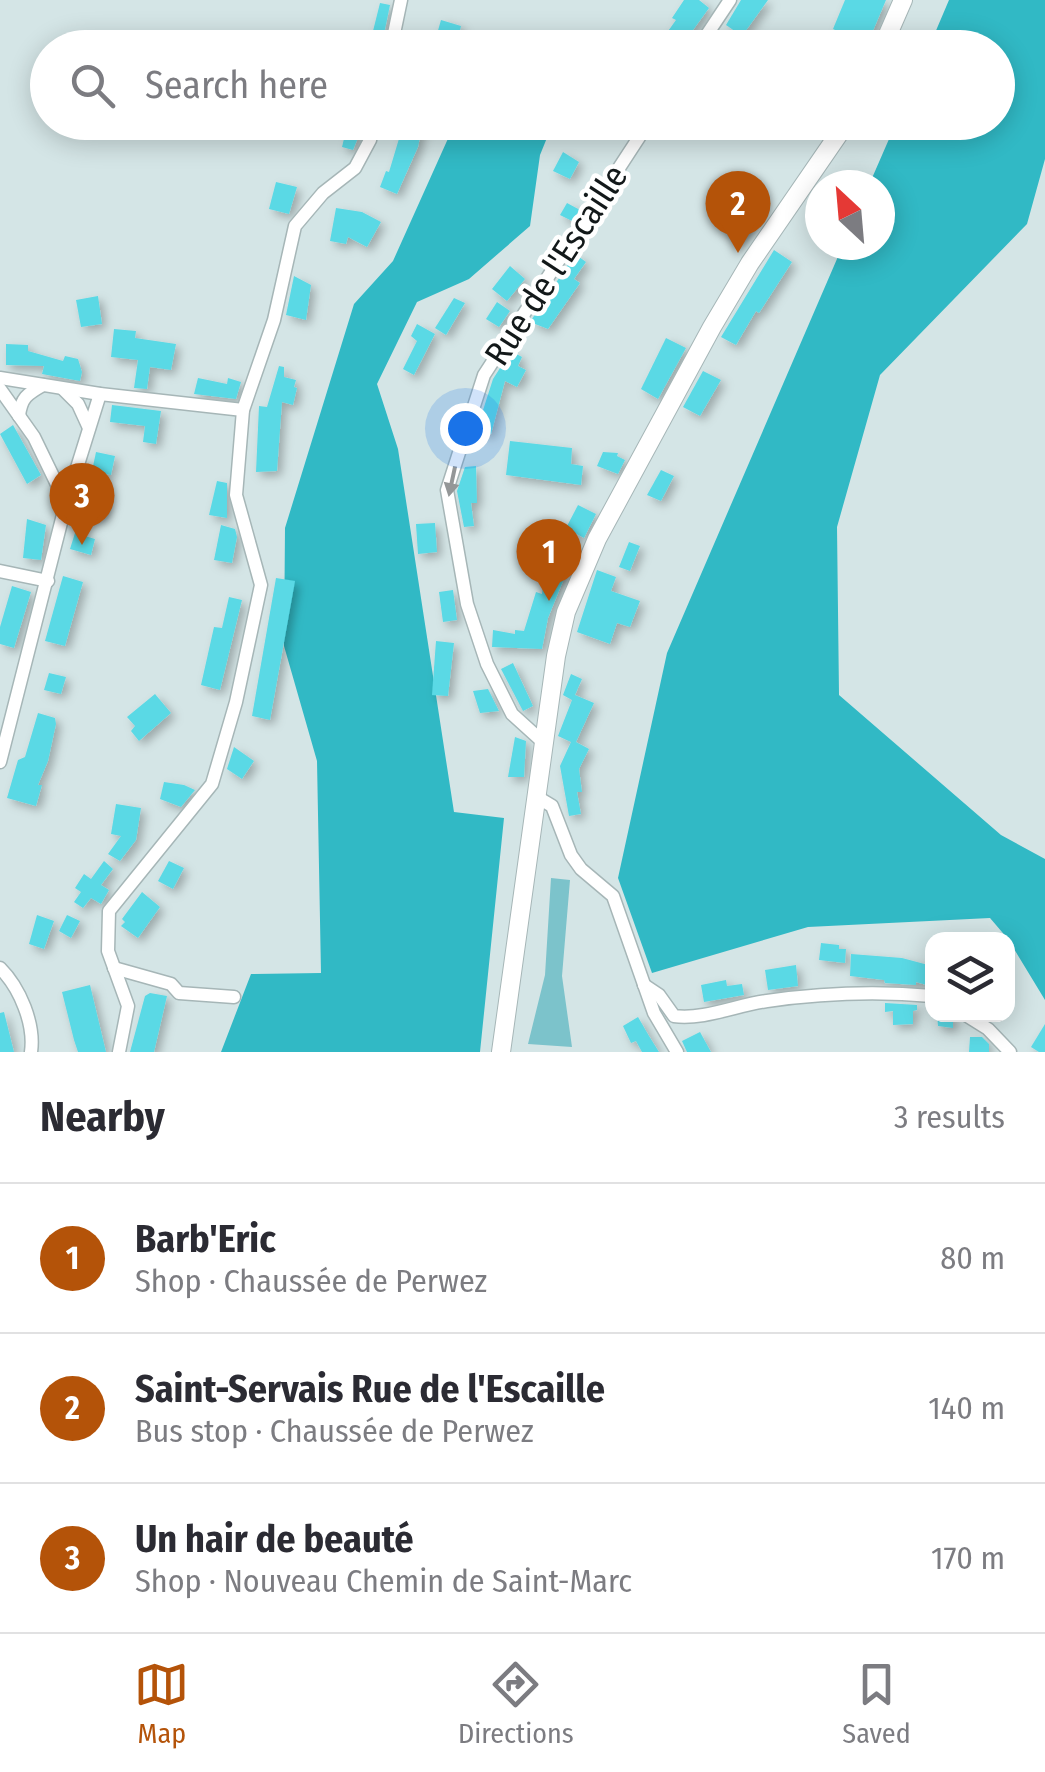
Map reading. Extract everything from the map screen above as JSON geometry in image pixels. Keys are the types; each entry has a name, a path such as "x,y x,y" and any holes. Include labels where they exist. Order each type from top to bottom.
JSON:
{"main road":[{"path":"890,30 902,0"},
{"path":"501,1052 566,612 597,538 721,311 836,140"}],"street":[{"path":"395,30 401,0"},
{"path":"710,30 730,0"},
{"path":"119,1052 128,1006 107,943 109,911 212,784 236,702 262,585 236,495 242,410 274,320 295,226 323,193 355,168 370,140"},
{"name":"Rue de l'Escaille","path":"544,743 512,714 487,664 467,604 447,490 484,375 637,140"},
{"path":"0,378 242,410"},
{"path":"19,417 26,394 42,385"},
{"path":"62,388 78,404 89,428"},
{"path":"0,390 40,451 66,503"},
{"path":"0,762 66,503 100,394"},
{"path":"40,451 64,467 79,460"},
{"path":"0,571 48,581"},
{"path":"537,797 552,806 571,855 581,869 613,896 654,1014 677,1052"},
{"path":"0,968 21,999 33,1042 32,1052"},
{"path":"114,968 171,984 179,993 234,998"},
{"path":"644,985 658,995 674,1016 688,1018 767,1001 874,990 925,995"},
{"path":"977,1022 1010,1052"}],"shaded area":[{"path":"949,0 1045,0 1045,159 1027,224 880,375 837,527 839,695 1001,835 1045,859 1045,1000 1015,951 1015,932 1002,932 990,918 808,927 652,973 618,878 667,653 837,260 895,260 895,170 876,170 889,140 1015,140 1015,30 936,30"},
{"path":"447,140 546,140 540,155 530,226 469,279 417,302 377,384 398,449 454,812 504,818 480,1052 221,1052 251,974 321,973 317,761 284,646 285,528 354,304 393,261"},
{"path":"551,878 570,880 562,976 572,1047 528,1044 545,975"}],"building":[{"path":"684,0 699,0 709,8 693,30 669,30 676,20 672,18"},
{"path":"741,0 768,0 746,30 733,30 726,25"},
{"path":"845,0 886,0 873,30 833,29"},
{"path":"380,3 390,5 385,30 373,30"},
{"path":"441,20 461,26 460,30 438,30"},
{"path":"344,140 357,140 353,150 342,147"},
{"path":"399,140 419,140 397,194 380,187 386,171 389,172"},
{"path":"563,152 579,162 570,179 553,171"},
{"path":"276,182 297,187 289,214 269,209"},
{"path":"567,203 580,210 572,221 560,215"},
{"path":"336,208 362,212 381,222 367,247 348,237 346,244 330,241"},
{"path":"732,213 751,225 742,241 722,229"},
{"path":"774,250 792,262 736,345 721,337"},
{"path":"575,254 586,262 574,279 580,283 548,329 530,322"},
{"path":"510,266 525,279 507,301 492,289"},
{"path":"294,276 311,285 306,320 286,315"},
{"path":"98,296 102,324 81,327 76,300"},
{"path":"454,298 465,303 446,335 435,328"},
{"path":"497,302 510,311 499,327 486,319"},
{"path":"417,324 435,334 414,375 403,369 417,341 411,336"},
{"path":"114,329 136,331 135,338 176,344 171,370 150,367 147,389 134,388 138,360 111,357"},
{"path":"666,338 686,348 658,399 641,389"},
{"path":"6,344 28,345 28,351 63,361 65,356 78,359 80,381 42,374 44,366 6,365"},
{"path":"511,351 522,357 518,366 526,370 517,387 505,381 491,434 476,432 493,379"},
{"path":"279,366 284,367 284,377 296,380 297,388 293,405 282,402 277,471 256,472 259,406 267,407"},
{"path":"703,371 721,380 700,416 683,407"},
{"path":"198,378 227,384 228,378 241,382 236,399 194,394"},
{"path":"112,405 161,411 156,444 143,442 145,426 110,422"},
{"path":"13,425 41,475 27,484 0,434"},
{"path":"510,441 572,448 571,464 583,466 581,485 506,475"},
{"path":"96,452 115,456 111,475 92,471"},
{"path":"603,452 618,453 625,460 618,474 597,466"},
{"path":"476,466 477,503 471,503 474,526 464,527 457,491 465,467"},
{"path":"661,470 674,476 661,501 647,495"},
{"path":"217,481 227,483 227,518 209,515"},
{"path":"87,495 106,498 104,518 84,514"},
{"path":"578,505 596,514 584,538 566,528"},
{"path":"27,519 46,525 41,560 23,558"},
{"path":"435,523 437,552 418,554 416,524"},
{"path":"221,525 235,529 232,563 214,560"},
{"path":"75,533 95,539 91,555 70,549"},
{"path":"629,542 640,546 630,571 619,567"},
{"path":"545,566 568,569 548,618 542,649 492,647 493,630 515,634 515,630 524,631 536,592 542,594"},
{"path":"597,570 616,577 611,591 640,601 630,627 617,623 610,644 577,632"},
{"path":"63,576 83,582 65,646 45,641"},
{"path":"276,578 295,581 270,720 252,716"},
{"path":"12,586 31,592 14,648 0,644 0,627"},
{"path":"453,590 457,620 443,622 439,592"},
{"path":"229,597 242,600 220,690 201,685 214,627 222,628"},
{"path":"436,641 454,643 448,696 432,695"},
{"path":"513,663 533,706 523,711 501,669"},
{"path":"49,673 66,677 61,694 44,690"},
{"path":"571,674 582,679 575,695 594,703 576,742 589,749 579,769 582,792 577,792 581,814 569,816 560,766 571,742 558,736 572,700 563,695"},
{"path":"488,689 499,711 480,713 473,691"},
{"path":"155,694 171,713 139,741 131,731 135,726 127,717"},
{"path":"38,713 55,718 56,724 38,785 42,785 36,806 7,798"},
{"path":"515,737 526,741 524,777 508,777"},
{"path":"234,747 254,761 242,779 227,769"},
{"path":"164,782 195,790 181,807 160,799"},
{"path":"116,804 141,808 136,840 120,861 108,854 121,836 111,834"},
{"path":"104,861 113,869 101,885 109,890 101,904 91,898 83,908 74,902 81,892 75,888 84,874 91,879"},
{"path":"169,861 184,868 173,889 158,881"},
{"path":"142,892 160,907 138,938 121,926"},
{"path":"37,915 54,921 44,949 29,944"},
{"path":"67,915 80,921 71,938 59,931"},
{"path":"821,943 846,949 845,963 819,960"},
{"path":"851,954 925,964 925,985 850,976"},
{"path":"796,965 798,986 768,990 765,970"},
{"path":"726,980 727,986 742,984 744,995 704,1002 701,985"},
{"path":"90,985 106,1052 78,1052 62,992"},
{"path":"145,996 167,996 154,1052 130,1052"},
{"path":"885,1003 917,1005 913,1024 893,1025 893,1011 885,1012"},
{"path":"4,1012 14,1052 0,1052 0,1013"},
{"path":"638,1017 659,1052 642,1052 636,1041 631,1043 623,1026"},
{"path":"938,1022 953,1022 953,1028 938,1026"},
{"path":"1045,1024 1045,1052 1039,1052 1031,1047"},
{"path":"700,1032 711,1052 687,1052 682,1041"},
{"path":"970,1037 982,1037 989,1044 989,1052 969,1052"}],"place":[{"name":"Saint-Servais Rue de l'Escaille","path":"738,253"},
{"name":"Un hair de beauté","path":"82,545"},
{"name":"Barb'Eric","path":"549,601"}]}
